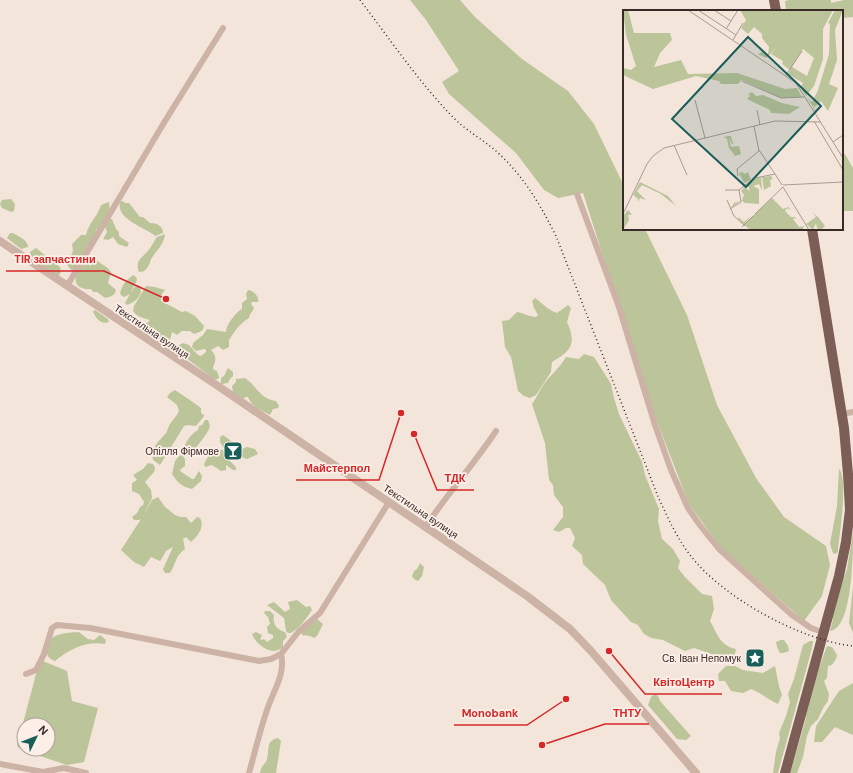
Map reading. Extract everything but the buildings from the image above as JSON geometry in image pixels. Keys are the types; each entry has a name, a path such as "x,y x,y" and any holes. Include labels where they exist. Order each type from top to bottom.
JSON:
{"main road":[{"path":"785,773 839,576 846,542 850,510 842,414 812,230"}],"street":[{"path":"67,286 165,121 223,28"},
{"path":"577,194 619,307 655,425 671,470 688,508 719,550 792,615 811,628 817,630"},
{"name":"Текстильна вулиця","path":"0,241 426,526 527,596 570,629 591,651 696,773"},
{"path":"842,414 853,412"},
{"path":"426,526 496,431"},
{"path":"26,674 36,670 44,654 52,628 57,625 90,628 259,661 271,659 281,654 299,631 320,613 389,502"},
{"path":"249,773 267,710 280,680 283,661 281,654"},
{"path":"0,764 43,772 64,768 86,773"}],"green space":[{"path":"410,0 460,0 475,17 522,59 568,91 594,124 623,184 623,230 645,230 687,315 717,405 756,478 784,517 826,546 830,565 822,596 804,621 721,548 689,504 649,401 583,193 558,198 544,190 516,153 449,94 442,82 459,71 426,20"},
{"path":"831,0 831,3 844,0 853,0 853,17 843,18 843,10 786,10 785,1"},
{"path":"843,154 845,154 853,168 853,211 843,211"},
{"path":"11,199 15,204 14,211 11,212 2,208 0,204 2,200"},
{"path":"123,201 125,203 129,203 140,217 143,217 150,223 159,225 162,228 163,233 155,236 122,214 120,202"},
{"path":"109,202 107,218 96,230 95,239 73,272 67,265 73,251 72,244 81,235 86,235 101,205"},
{"path":"109,219 112,219 116,229 119,232 119,236 129,243 127,247 118,244 113,237 108,240 103,239 107,232 105,227"},
{"path":"10,233 22,238 28,247 21,249 7,238"},
{"path":"165,234 161,245 151,259 148,267 144,271 139,272 139,260 157,237"},
{"path":"36,248 60,267 61,272 59,275 31,256 30,252"},
{"path":"95,258 111,272 108,283 116,290 112,296 105,298 97,292 93,292 91,289 81,288 77,284 77,274 85,262 91,266 91,260"},
{"path":"133,275 137,280 130,294 124,297 120,294 125,283"},
{"path":"136,285 140,286 141,292 138,298 127,305 125,303"},
{"path":"146,286 165,290 161,301 182,312 186,311 195,316 204,326 203,330 194,334 190,331 182,331 177,335 172,332 170,340 173,346 170,350 159,343 158,338 149,337 139,328 138,325 146,324 150,320 138,316 133,311 134,306"},
{"path":"248,290 256,294 258,298 258,302 252,302 251,304 254,308 249,318 240,325 229,340 229,347 223,350 218,346 211,350 215,357 213,368 217,371 219,377 218,379 214,379 186,358 173,352 174,348 183,343 189,345 198,355 201,356 206,352 204,349 196,351 192,347 193,343 203,335 207,329 226,332 231,319 242,309 242,303 247,299 246,294"},
{"path":"535,298 557,313 568,305 571,308 567,322 572,336 572,341 568,350 552,362 551,372 536,395 530,398 524,396 518,391 511,357 505,347 502,321 509,320 517,312 536,317 538,315 532,301"},
{"path":"95,310 108,319 109,322 101,322 94,314 93,311"},
{"path":"584,354 594,357 611,384 619,414 642,462 645,475 659,509 658,521 662,539 673,549 680,561 678,568 685,577 702,594 712,596 714,609 710,621 723,642 726,645 736,649 734,658 729,660 694,648 685,651 663,640 651,638 644,634 638,625 631,622 611,600 605,585 583,564 582,555 572,546 575,538 570,528 566,528 559,532 553,530 563,517 563,507 554,495 553,485 549,480 545,443 532,404 545,383 566,357 579,359"},
{"path":"228,368 233,372 233,376 228,383 221,384 221,378 224,376"},
{"path":"245,378 266,398 276,401 279,406 278,408 273,409 270,415 254,406 248,397 243,399 233,392 232,386 236,382 236,379"},
{"path":"175,390 201,408 201,413 204,416 196,426 184,426 160,465 153,460 153,451 179,411 177,405 167,397"},
{"path":"205,420 208,420 210,426 209,430 196,447 193,454 184,456 185,466 180,471 194,479 199,471 202,476 201,481 192,489 180,484 172,474 175,461 179,456 183,455 187,441"},
{"path":"223,435 242,449 247,447 255,449 258,454 247,459 223,447 220,442 220,437"},
{"path":"212,449 223,450 226,457 236,467 236,470 233,470 226,465 226,470 221,471 212,465 205,467 204,464"},
{"path":"148,463 153,464 155,468 154,472 145,482 151,490 152,498 143,516 152,500 158,497 165,507 175,515 186,517 191,523 197,517 200,518 202,525 194,540 191,542 186,537 183,539 185,549 177,557 170,573 165,573 163,569 173,547 166,551 160,561 151,557 144,567 134,562 121,550 141,519 134,520 132,517 137,513 144,502 139,494 132,491 132,483 137,480 133,475 143,469"},
{"path":"839,469 842,474 843,483 843,506 838,552 835,554 833,553 830,544 837,506"},
{"path":"853,532 852,572 847,604 843,618 838,627 830,631 841,586 847,569"},
{"path":"420,563 424,567 422,576 418,581 412,576"},
{"path":"853,587 853,633 849,623"},
{"path":"297,600 306,607 310,606 312,610 297,628 291,633 288,633 286,631 284,618 267,605 274,602 285,612 290,609 288,602"},
{"path":"265,611 270,611 274,615 276,626 285,632 287,637 283,641 283,648 274,651 266,649 253,637 252,634 256,632 262,635 260,639 264,639 267,642 273,638 273,635 268,633 267,627 270,624 268,617 264,613"},
{"path":"317,619 323,624 317,636 314,638 302,635 301,632"},
{"path":"79,632 88,639 94,640 100,635 106,640 105,644 98,643 78,647 55,661 49,658 47,654 47,646 49,641 57,635"},
{"path":"784,640 789,651 780,653 776,642"},
{"path":"813,641 812,648 778,773 773,773 780,738 779,733 790,702 788,694 794,679 803,645"},
{"path":"827,646 832,647 837,655 832,665 828,666 827,678 824,681 829,694 828,701 818,719 811,726 797,773 790,773 805,722 805,715 813,684"},
{"path":"43,661 67,671 72,701 98,708 84,762 67,765 43,757 56,757 56,717 25,717 36,674"},
{"path":"726,666 735,666 743,670 763,673 775,666 782,695 778,704 751,689 743,693 731,691 725,681 719,681 718,674"},
{"path":"853,683 853,735 835,727 822,742 814,742 816,726 839,691"},
{"path":"655,694 691,736 686,740 677,739 648,705 651,697"},
{"path":"278,738 281,741 276,773 260,773 261,768 266,761 271,741"}],"railway":[{"path":"360,0 437,100 454,119 506,160 523,180 537,201 556,236 659,499 669,521 690,555 704,571 722,587 764,614 787,626 810,635 832,642 853,646"}],"place":[{"name":"TIR запчастини","path":"166,299"},
{"name":"Майстерпол","path":"401,413"},
{"name":"ТДК","path":"414,434"},
{"name":"Опілля Фірмове","path":"233,451"},
{"name":"КвітоЦентр","path":"609,651"},
{"name":"Св. Іван Непомук","path":"755,658"},
{"name":"Monobank","path":"566,699"},
{"name":"ТНТУ","path":"542,745"}]}
